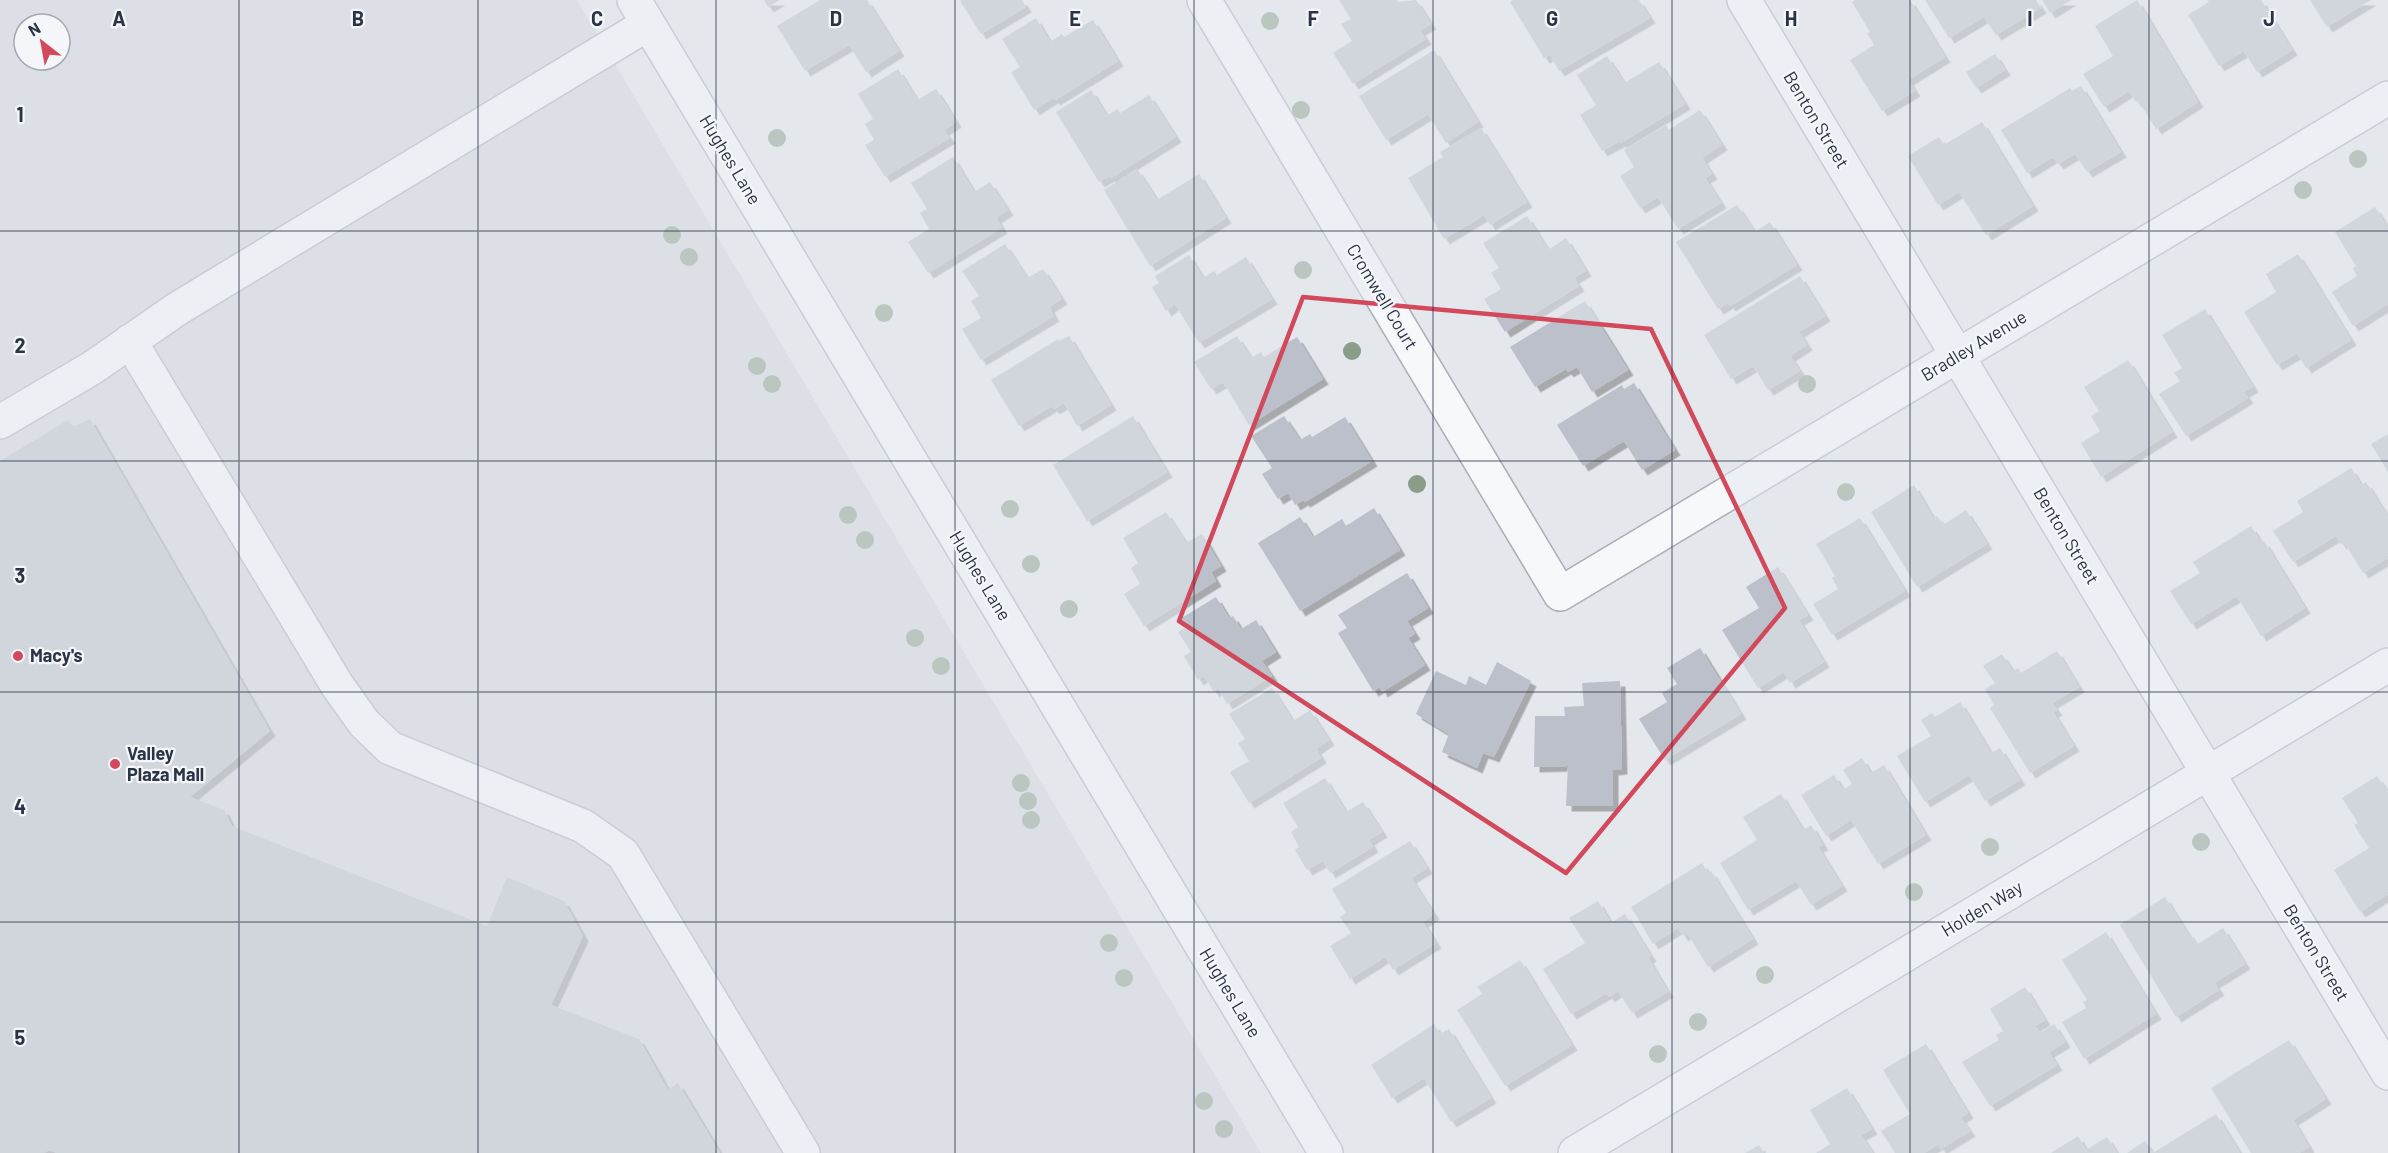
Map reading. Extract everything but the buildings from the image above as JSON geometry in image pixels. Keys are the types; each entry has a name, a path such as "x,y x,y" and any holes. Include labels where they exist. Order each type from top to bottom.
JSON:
{"street":[{"name":"Cromwell Court","path":"1204,0 1560,594"},
{"name":"Benton Street","path":"1744,0 2388,1072"},
{"path":"0,422 92,368 177,309 641,12"},
{"name":"Hughes Lane","path":"641,12 1326,1153"},
{"name":"Bradley Avenue","path":"1560,594 2388,98"},
{"path":"130,341 337,685 364,723 390,748 583,826 623,854 803,1153"},
{"name":"Holden Way","path":"1575,1153 2388,665"}],"highlighted area":[{"path":"1303,297 1651,329 1785,608 1566,873 1179,621"}],"shaded area":[{"path":"0,0 577,0 1261,1153 0,1153"}],"place":[{"name":"Macy's","path":"18,656"},
{"name":"Valley Plaza Mall","path":"115,764"}]}
